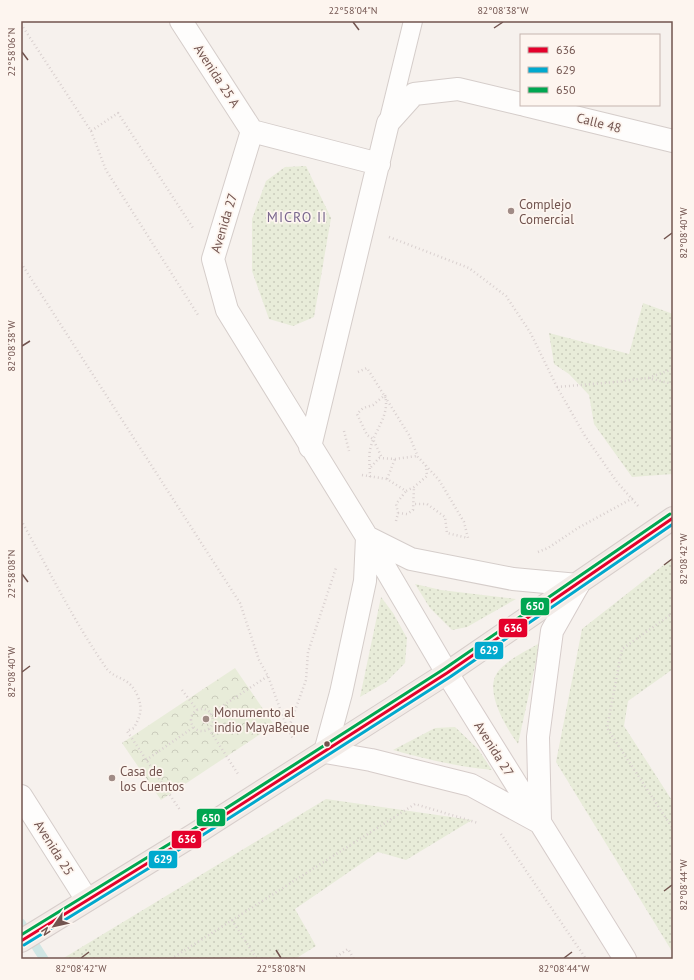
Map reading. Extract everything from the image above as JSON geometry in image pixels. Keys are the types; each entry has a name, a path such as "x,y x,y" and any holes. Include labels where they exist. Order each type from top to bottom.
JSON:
{"main road":[{"path":"21,941 196,834 447,673 578,585 673,518"}],"street":[{"name":"Avenida 25 A","path":"181,21 252,131"},
{"path":"310,447 388,123 414,94 458,89 520,104"},
{"name":"Calle 48","path":"529,106 673,141"},
{"path":"252,131 379,164"},
{"name":"Avenida 27","path":"252,131 213,259 227,310 310,447 367,537 447,673 625,959"},
{"path":"367,537 411,559 513,579 578,585 552,631 538,737 540,822 471,785 372,760 317,757 341,694 365,581 367,537"},
{"name":"Avenida 25","path":"21,796 87,900"}],"lane":[{"path":"388,123 413,21"}],"path":[{"path":"21,24 91,131 106,170 199,317"},
{"path":"91,131 118,113 213,259"},
{"path":"383,235 469,268 506,296 530,332 585,436 617,482 633,498 654,532"},
{"path":"21,264 240,603 259,660 268,676 288,730 317,757"},
{"path":"356,373 366,368 385,395 409,435 418,457 439,480 464,522 468,538 447,533 444,517 427,504 413,504"},
{"path":"558,387 648,378 673,369"},
{"path":"648,378 673,384"},
{"path":"382,458 374,439 367,435 357,414 363,408 372,405 385,395"},
{"path":"370,477 370,448 384,421 385,395"},
{"path":"343,428 350,455"},
{"path":"370,468 379,458 395,459 416,455 418,457"},
{"path":"387,479 395,459"},
{"path":"396,521 398,513 396,504 406,491 414,487 428,476 426,465"},
{"path":"361,480 356,474 387,479 406,491"},
{"path":"398,513 407,514 414,510 414,487"},
{"path":"534,554 548,548 578,528 633,498"},
{"path":"391,516 402,525"},
{"path":"21,520 59,593 109,670 130,682 138,697 141,715 134,728 127,731 196,834"},
{"path":"288,730 306,680 308,652 338,564"},
{"path":"673,613 622,649 607,728 673,829"},
{"path":"210,714 268,676"},
{"path":"182,690 198,711"},
{"path":"204,710 210,714 213,723 209,729 202,731 194,727 192,719 198,711 204,710"},
{"path":"146,760 194,727"},
{"path":"209,729 253,798"},
{"path":"171,959 415,804 482,824"},
{"path":"498,828 586,959"},
{"path":"232,920 258,959"},
{"path":"333,959 348,949 354,959"}],"green space":[{"path":"306,166 331,218 314,317 293,326 269,319 252,271 252,219 266,181 285,167"},
{"path":"643,303 673,314 673,474 632,477 594,424 589,395 569,374 554,364 549,333 629,354"},
{"path":"670,560 673,565 673,669 628,701 624,726 673,802 673,953 556,762 582,629"},
{"path":"415,584 441,590 516,599 467,627 452,630 430,608"},
{"path":"381,597 393,613 407,638 405,663 386,682 360,697"},
{"path":"540,643 518,744 498,710 493,690 494,681 501,668 517,656"},
{"path":"235,668 274,725 161,800 122,743"},
{"path":"455,727 478,749 492,770 442,762 393,750 435,728"},
{"path":"326,799 472,820 406,860 378,852 295,909 316,946 295,959 62,959"}],"waterway":[{"path":"21,923 44,959"}],"transit line":[{"name":"650","path":"21,935 192,830 444,669 670,514"},
{"name":"636","path":"21,941 195,834 447,673 673,518"},
{"name":"629","path":"24,945 198,838 450,677 673,524"}],"place":[{"name":"Complejo Comercial","path":"511,211"},
{"name":"Monumento al indio MayaBeque","path":"206,719"},
{"name":"Casa de los Cuentos","path":"112,778"}],"district":[{"name":"MICRO II","path":"297,217"}]}
